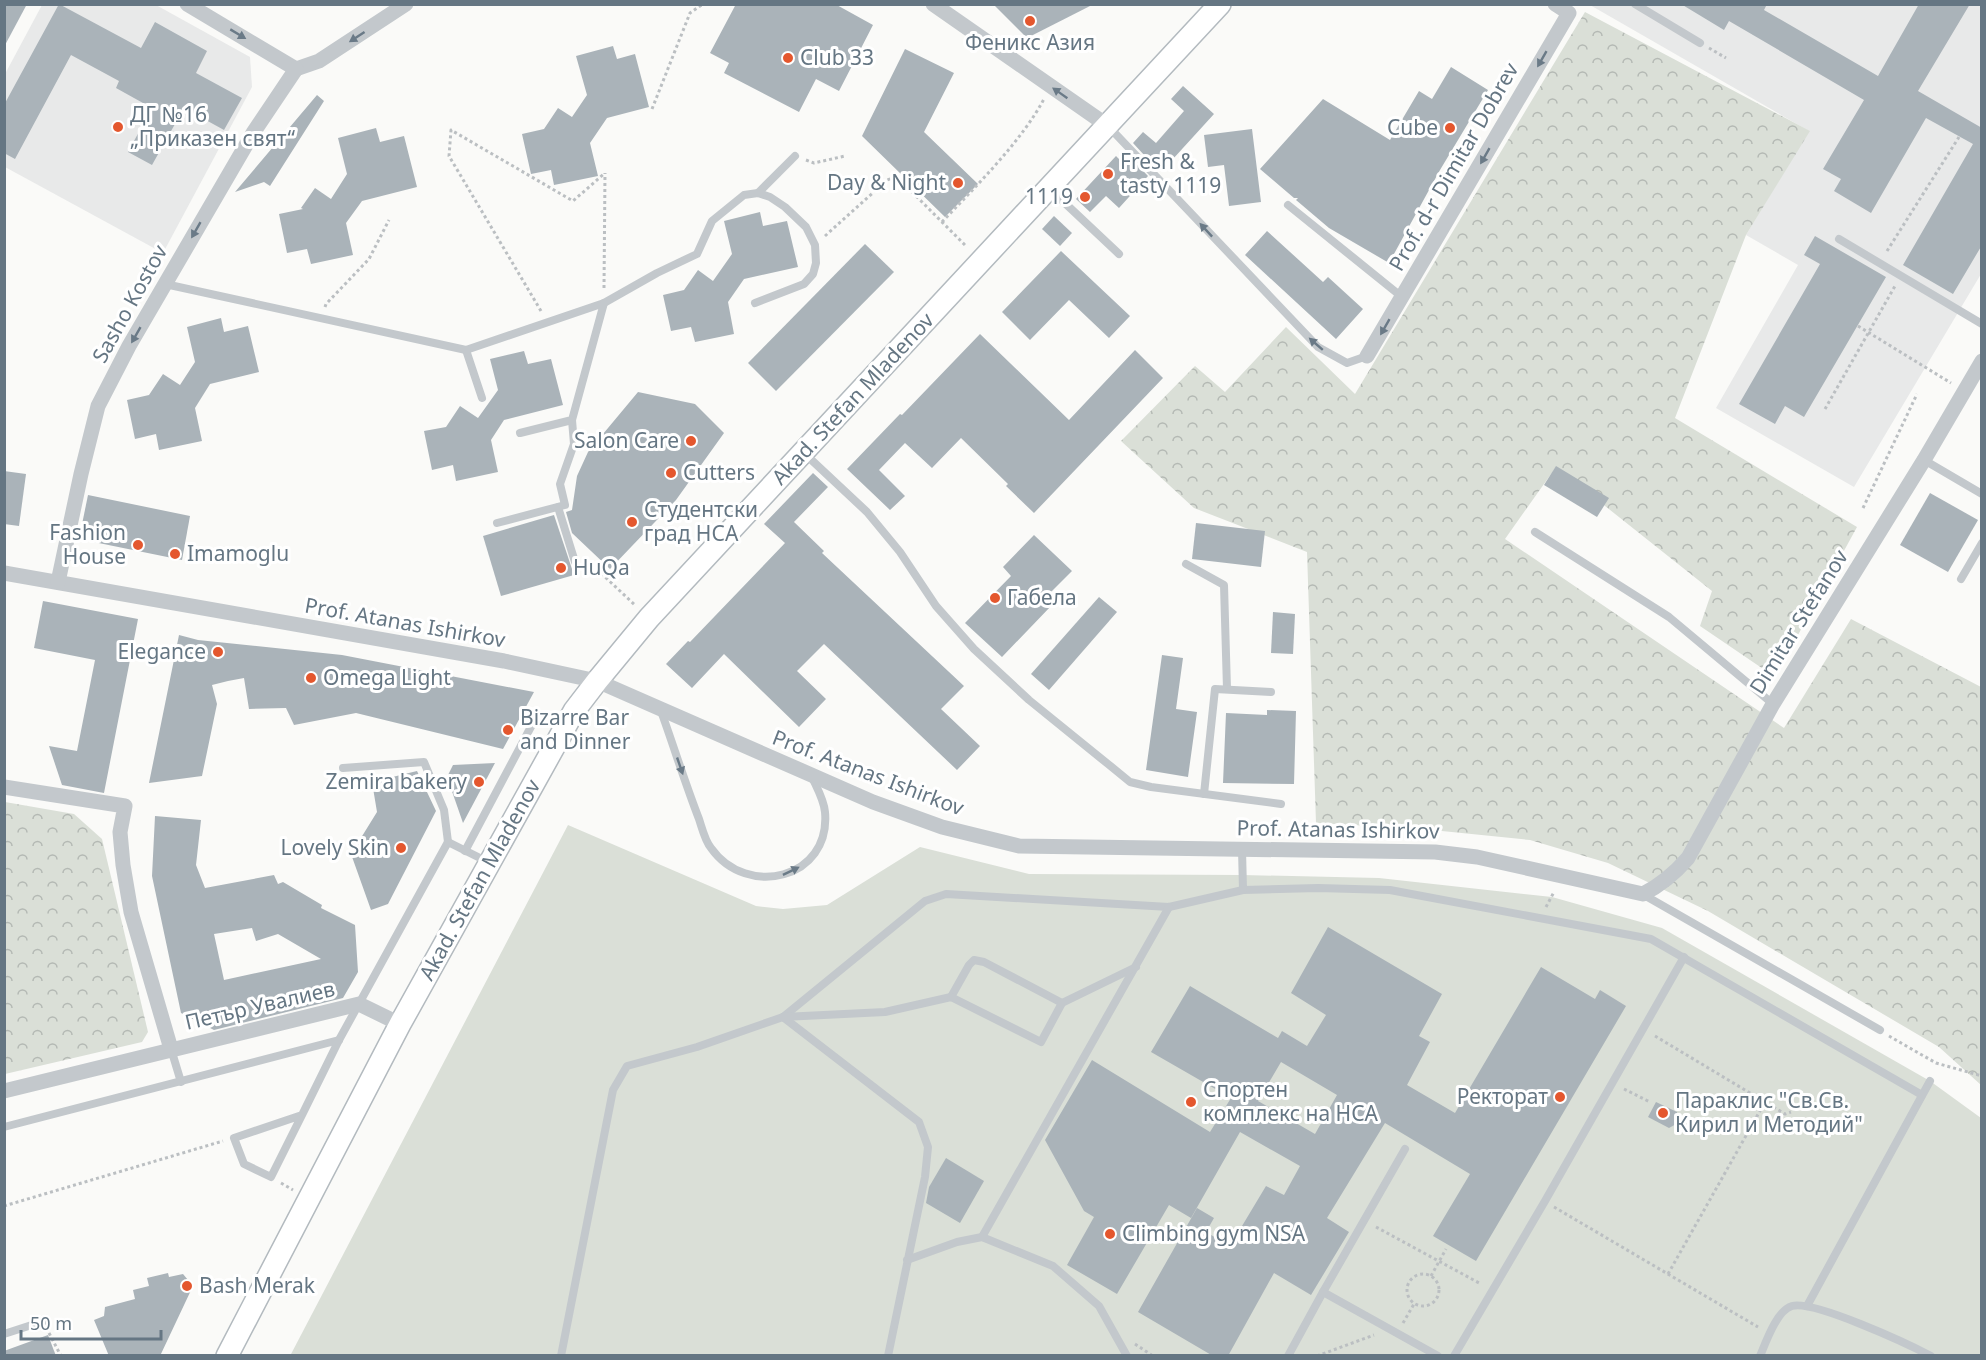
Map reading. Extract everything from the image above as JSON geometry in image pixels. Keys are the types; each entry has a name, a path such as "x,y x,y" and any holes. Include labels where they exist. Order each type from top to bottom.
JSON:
{"street":[{"path":"187,4 296,69 319,61 406,4"},
{"path":"933,4 1108,126"},
{"name":"Akad. Stefan Mladenov","path":"227,1356 399,1024 574,711 649,618 1220,4"},
{"name":"Prof. d-r Dimitar Dobrev","path":"1368,356 1569,13 1555,4"},
{"name":"Sasho Kostov","path":"58,582 98,406 165,284 253,133 296,69"},
{"name":"Dimitar Stefanov","path":"1643,894 1670,877 1688,858 1773,704 1924,460 1982,361"},
{"name":"Prof. Atanas Ishirkov","path":"4,573 504,661 597,681 873,802 942,827 1019,846 1435,852 1477,856 1643,894"},
{"path":"4,788 126,806 120,832 131,912 171,1049"},
{"path":"359,1004 399,1024"},
{"name":"Петър Увалиев","path":"4,1091 359,1004"}],"lane":[{"path":"1635,4 1700,43"},
{"path":"1108,126 1318,347 1347,363 1368,356"},
{"path":"758,193 795,156"},
{"path":"1049,189 1119,254"},
{"path":"165,284 466,350 604,303 657,273 697,254 712,221 744,195 758,193 785,207 806,227 815,245 816,263 813,274 804,284 755,303"},
{"path":"1288,205 1402,297"},
{"path":"1839,239 1982,324"},
{"path":"497,523 565,505 560,484 574,444 572,420 604,303"},
{"path":"466,350 482,398"},
{"path":"520,433 572,420"},
{"path":"803,452 867,512 900,552 944,614 974,649 1029,700 1130,782 1151,788 1281,804"},
{"path":"1924,460 1982,494"},
{"path":"558,507 575,562"},
{"path":"1534,532 1669,617 1773,704"},
{"path":"1961,579 1982,543"},
{"path":"1186,564 1224,585 1227,689"},
{"path":"1204,794 1215,689 1271,692"},
{"path":"661,710 710,848 734,870 761,877 780,876 796,870 811,857 821,841 825,824 825,810 812,776"},
{"path":"465,851 534,721"},
{"path":"302,1115 234,1138 244,1164 271,1177 302,1115 339,1040 448,842 444,810 424,762 343,768"},
{"path":"448,842 489,862"},
{"path":"1242,849 1243,890"},
{"path":"783,1017 925,901 946,894 1169,907 1243,890 1318,888 1390,890 1652,939 1922,1095"},
{"name":"Prof. Atanas Ishirkov","path":"1643,894 1880,1030"},
{"path":"982,1237 1169,907"},
{"path":"1454,1356 1545,1202 1684,957"},
{"path":"951,997 974,960 984,962 1062,1003"},
{"path":"561,1356 613,1090 627,1066 697,1047 783,1017 885,1012 951,997 1041,1042 1062,1003 1136,967"},
{"path":"783,1017 919,1122 928,1147 925,1177 888,1356"},
{"path":"4,1127 339,1040"},
{"path":"171,1049 181,1082"},
{"path":"1807,1306 1930,1081"},
{"path":"1288,1356 1405,1149"},
{"path":"907,1260 957,1242 982,1237 1053,1266 1099,1306 1127,1356"},
{"path":"1323,1292 1438,1356"},
{"path":"1760,1356 1780,1313 1791,1306 1807,1306 1894,1337 1931,1356"},
{"path":"4,1334 44,1321"}],"path":[{"path":"652,109 690,13 703,4"},
{"path":"1700,43 1726,58"},
{"path":"942,222 1034,119 1051,86"},
{"path":"548,323 449,156 451,130 573,201 605,172 604,303"},
{"path":"1879,263 1959,136"},
{"path":"795,156 814,163 845,156"},
{"path":"815,245 887,180 893,178 900,180 982,261"},
{"path":"322,318 326,304 369,259 388,220"},
{"path":"1825,409 1901,276"},
{"path":"1858,326 1964,391"},
{"path":"1863,508 1917,394"},
{"path":"584,557 649,618"},
{"path":"1541,917 1562,876"},
{"path":"1643,1029 1785,1114 1791,1112"},
{"path":"1880,1030 1936,1063 1982,1076"},
{"path":"1611,1083 1650,1102"},
{"path":"1668,1274 1765,1102"},
{"path":"4,1206 234,1138"},
{"path":"271,1177 308,1199"},
{"path":"1545,1202 1770,1334"},
{"path":"1364,1221 1493,1290"},
{"path":"1431,1276 1446,1249"},
{"path":"1415,1275 1431,1276 1437,1282 1439,1290 1437,1298 1430,1304 1422,1306 1414,1304 1408,1298 1406,1290 1409,1281 1415,1275"},
{"path":"1317,1356 1394,1331 1414,1304"},
{"path":"44,1321 61,1356"}],"shaded area":[{"name":"ДГ №16 „Приказен свят“","path":"42,5 156,5 250,57 252,87 163,253 5,167 5,74"},
{"path":"1590,5 1981,5 1981,274 1854,487 1716,408 1798,265 1746,235 1809,131"}],"green space":[{"path":"1585,12 1810,131 1746,235 1675,418 1857,527 1775,677 1700,626 1712,591 1556,467 1505,539 1784,728 1851,619 1981,687 1981,1085 1939,1047 1708,911 1608,863 1530,840 1422,829 1316,823 1307,552 1194,508 1121,441 1195,366 1225,392 1286,327 1355,394"},
{"path":"5,802 74,814 102,839 148,1032 142,1042 5,1074"},
{"name":"Спортен комплекс на НСА","path":"568,825 756,906 783,909 827,905 920,847 1029,874 1379,878 1552,897 1662,928 1930,1081 1981,1118 1981,1355 290,1356"}],"building":[{"path":"4,4 27,4 4,47"},
{"path":"59,4 141,48 155,22 207,51 196,73 242,98 224,130 184,108 152,165 128,152 152,108 116,88 119,81 71,55 15,159 4,153 4,105"},
{"name":"Club 33","path":"736,4 835,4 873,25 839,91 816,79 799,112 724,73 729,63 710,53"},
{"path":"993,4 1094,4 1027,38"},
{"path":"1681,4 1767,4 1764,10 1878,76 1919,4 1970,4 1918,91 1982,128 1982,245 1953,294 1903,265 1973,144 1926,118 1871,213 1834,191 1841,179 1823,169 1864,100 1729,21 1724,30"},
{"path":"613,46 617,59 635,54 649,107 607,118 590,143 598,176 554,185 551,170 531,174 522,134 544,129 558,108 572,117 587,95 576,56"},
{"path":"905,49 954,73 924,132 978,184 945,217 862,136"},
{"path":"1451,67 1488,90 1440,170 1389,263 1329,228 1296,200 1298,198 1294,198 1260,169 1323,99 1390,140 1419,91 1432,99"},
{"path":"1183,86 1214,114 1162,171 1156,168 1133,143 1143,132 1156,143 1184,111 1171,99"},
{"path":"317,95 324,101 270,186 264,182 235,192"},
{"path":"376,128 380,142 404,136 417,187 362,201 346,223 353,255 311,264 307,249 287,253 279,214 303,209 301,208 315,188 331,199 347,174 338,138"},
{"path":"1252,129 1261,202 1229,206 1224,165 1208,167 1204,135"},
{"path":"1125,152 1148,176 1119,208 1106,196 1090,212 1076,199 1116,156 1119,159"},
{"path":"760,212 763,226 787,221 798,267 744,279 728,302 734,334 695,342 691,327 671,331 663,295 684,290 698,270 713,281 732,254 724,221"},
{"path":"1054,216 1072,233 1060,246 1042,229"},
{"path":"1267,231 1323,282 1328,277 1363,309 1336,339 1245,255"},
{"path":"1815,236 1886,277 1804,417 1785,406 1775,424 1739,404 1820,264 1804,255"},
{"path":"865,244 894,272 776,391 748,363"},
{"path":"1061,251 1130,316 1109,338 1069,300 1030,340 1002,312"},
{"path":"221,318 224,332 248,326 259,372 210,384 195,408 202,441 159,450 156,434 135,439 127,400 149,395 163,374 180,385 195,362 187,327"},
{"path":"980,334 1069,420 1135,350 1163,378 1034,513 961,438 932,468 905,443 879,470 905,496 890,510 847,469"},
{"path":"524,351 528,364 551,359 563,405 504,420 491,440 498,472 456,481 453,465 432,470 424,431 446,427 460,406 478,418 498,390 490,359"},
{"path":"638,392 695,404 724,433 676,500 610,569 572,533 566,512 572,510 577,476 588,452"},
{"path":"1556,466 1609,498 1597,517 1544,485"},
{"path":"4,471 26,474 19,526 4,524"},
{"path":"813,473 828,487 794,522 824,551 822,553 964,686 941,709 980,746 957,770 824,644 797,671 826,699 799,727 724,654 692,688 666,664 785,543 764,524"},
{"path":"1930,493 1978,520 1948,572 1900,545"},
{"path":"88,495 190,516 182,560 79,539"},
{"path":"554,515 574,575 501,596 483,536"},
{"path":"1196,523 1265,531 1261,567 1192,559"},
{"path":"1034,535 1072,571 1045,598 1052,605 1002,657 965,623 1011,576 1003,567"},
{"path":"1099,597 1117,612 1049,690 1031,674"},
{"path":"43,601 138,619 104,793 62,785 49,746 77,751 95,660 34,648"},
{"path":"1273,612 1295,614 1293,654 1271,653"},
{"path":"179,635 198,640 342,655 534,692 503,749 356,713 294,725 286,708 249,709 244,678 228,681 212,685 217,704 202,776 149,783"},
{"path":"1162,655 1183,658 1176,709 1197,712 1188,777 1146,770"},
{"path":"1267,710 1296,711 1294,784 1223,783 1226,713 1267,715"},
{"path":"495,763 463,823 447,777 453,765"},
{"path":"417,771 436,811 388,904 371,910 351,854 377,812 372,782"},
{"path":"155,816 201,820 196,865 205,888 274,875 278,884 283,882 322,905 321,908 355,925 358,972 343,998 214,1030 181,1013 152,876","holes":["252,928 256,941 278,934 321,959 224,980 214,934"]},
{"path":"1328,927 1442,994 1419,1036 1430,1042 1407,1085 1455,1113 1541,967 1595,999 1600,990 1626,1006 1476,1261 1433,1236 1470,1174 1385,1123 1327,1218 1349,1232 1311,1295 1274,1273 1228,1356 1213,1356 1138,1312 1197,1208 1214,1218 1206,1232 1230,1246 1266,1186 1284,1195 1300,1166 1240,1132 1191,1218 1169,1205 1117,1294 1067,1265 1094,1217 1084,1211 1045,1140 1092,1060 1210,1132 1231,1098 1151,1052 1190,986 1278,1038 1282,1031 1307,1046 1326,1015 1291,993","holes":["1281,1062 1337,1095 1315,1134 1258,1101"]},
{"name":"Параклис \"Св.Св. Кирил и Методий\"","path":"1656,1102 1677,1112 1678,1123 1669,1128 1648,1117"},
{"path":"946,1158 984,1181 960,1223 926,1203 929,1187"},
{"path":"168,1273 169,1277 183,1274 193,1286 160,1356 109,1356 94,1320 104,1316 105,1307 135,1299 133,1290 149,1286 147,1278"},
{"path":"48,1335 56,1356 4,1356 4,1351"}],"place":[{"name":"Феникс Азия","path":"1030,21"},
{"name":"Club 33","path":"788,58"},
{"name":"ДГ №16 „Приказен свят“","path":"118,127"},
{"name":"Cube","path":"1450,128"},
{"name":"Fresh & tasty 1119","path":"1108,174"},
{"name":"Day & Night","path":"958,183"},
{"name":"1119","path":"1085,197"},
{"name":"Salon Care","path":"691,441"},
{"name":"Cutters","path":"671,473"},
{"name":"Студентски град НСА","path":"632,522"},
{"name":"Fashion House","path":"138,545"},
{"name":"Imamoglu","path":"175,554"},
{"name":"HuQa","path":"561,568"},
{"name":"Габела","path":"995,598"},
{"name":"Elegance","path":"218,652"},
{"name":"Omega Light","path":"311,678"},
{"name":"Bizarre Bar and Dinner","path":"508,730"},
{"name":"Zemira bakery","path":"479,782"},
{"name":"Lovely Skin","path":"401,848"},
{"name":"Ректорат","path":"1560,1097"},
{"name":"Спортен комплекс на НСА","path":"1191,1102"},
{"name":"Параклис \"Св.Св. Кирил и Методий\"","path":"1663,1113"},
{"name":"Climbing gym NSA","path":"1110,1234"},
{"name":"Bash Merak","path":"187,1286"}]}
